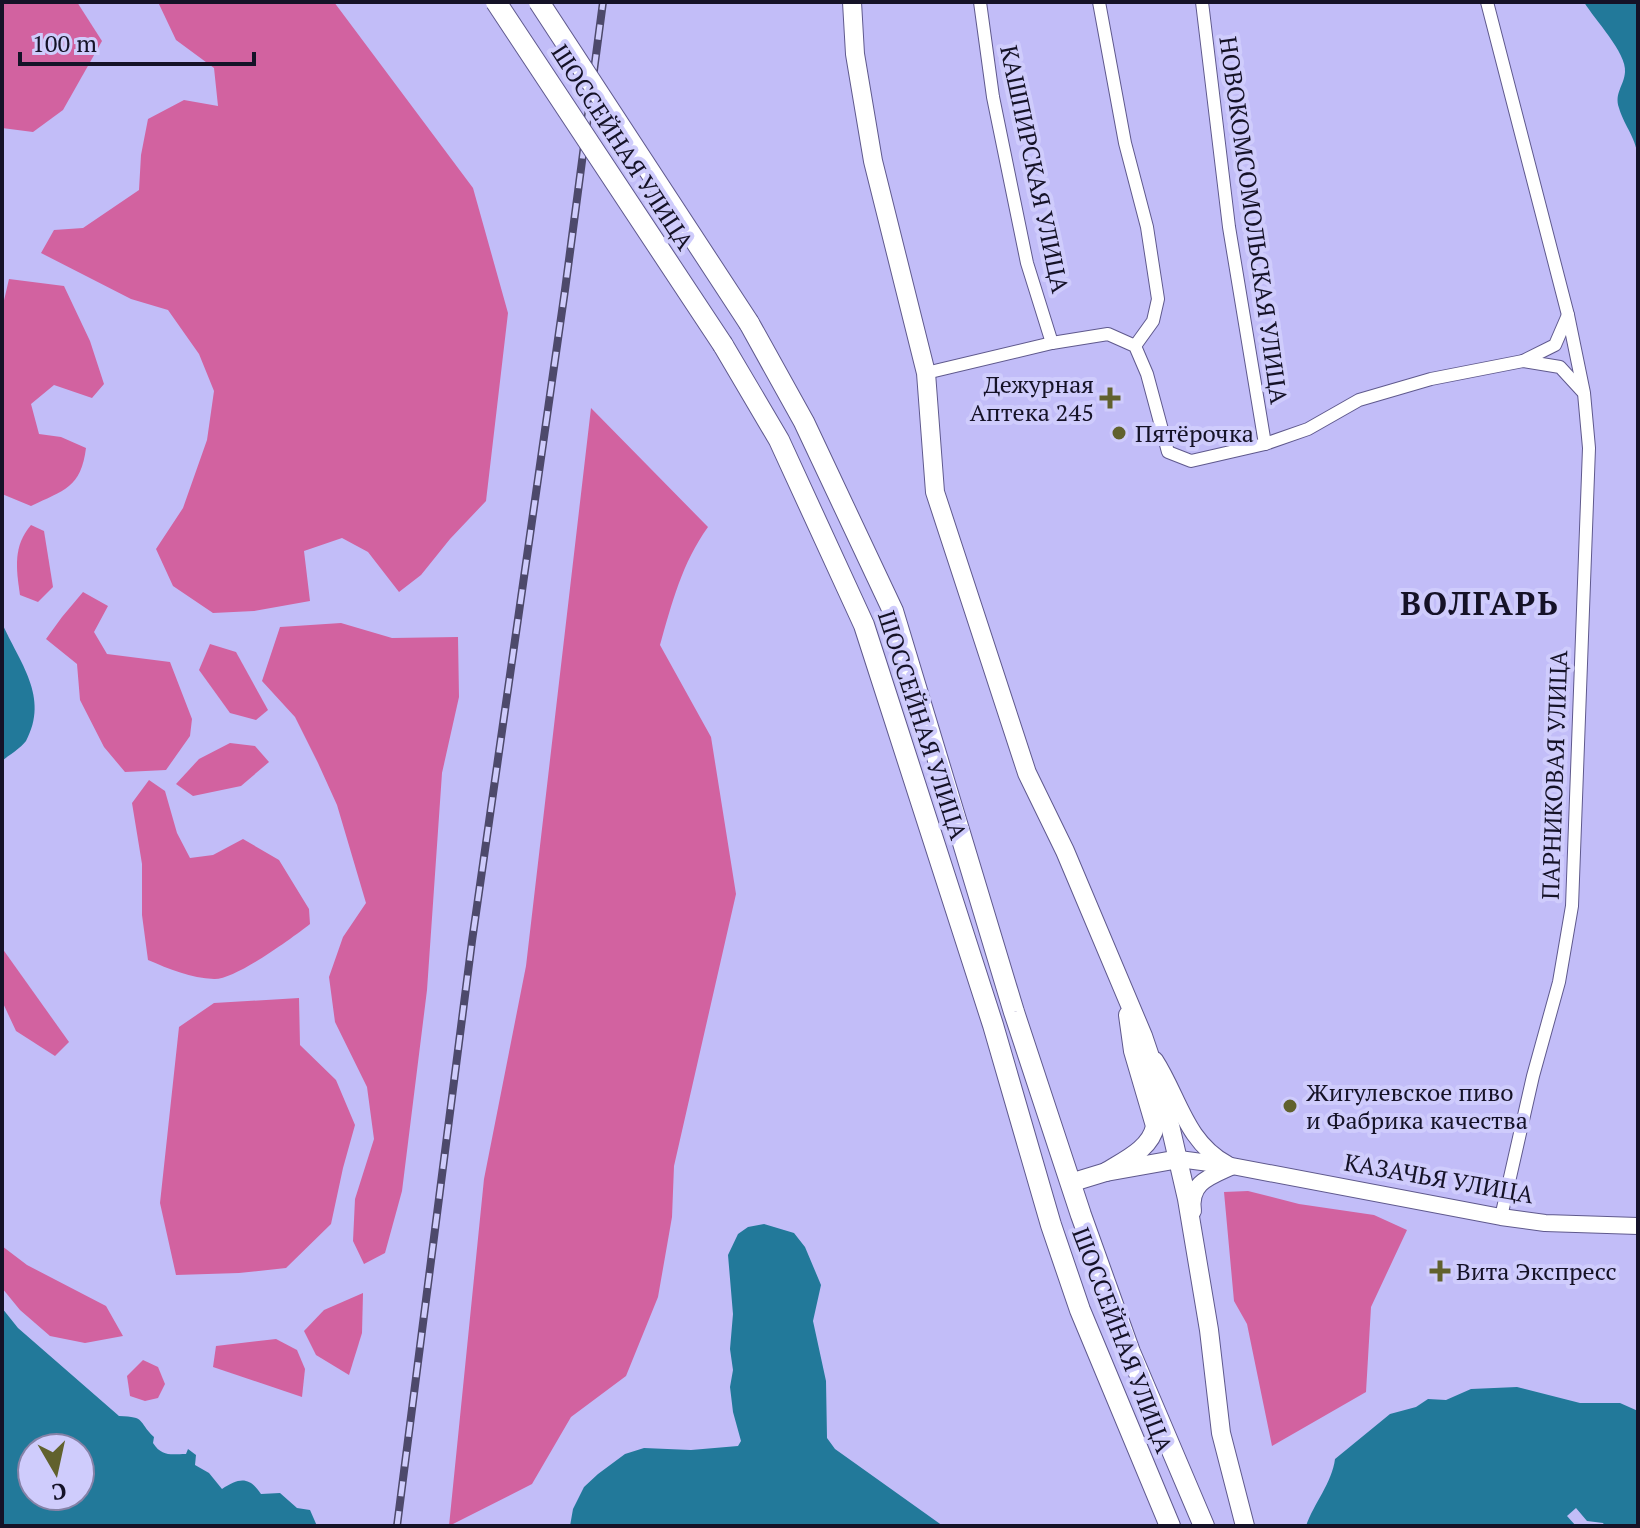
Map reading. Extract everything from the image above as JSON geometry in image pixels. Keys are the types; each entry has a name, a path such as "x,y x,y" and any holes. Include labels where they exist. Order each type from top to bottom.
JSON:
{"main road":[{"name":"ШОССЕЙНАЯ УЛИЦА","path":"496,2 723,345 779,440 864,625 993,1025 1041,1193 1080,1310 1170,1526"},
{"name":"ШОССЕЙНАЯ УЛИЦА","path":"539,2 749,323 804,422 893,611 1014,1012 1070,1183 1130,1352 1204,1526"},
{"path":"852,2 855,54 873,161 926,373 935,492 1027,773 1065,851 1147,1049 1179,1159 1209,1330 1221,1433 1245,1526"},
{"path":"1106,1172 1145,1145 1153,1135 1155,1126 1133,1051 1124,990"},
{"name":"КАЗАЧЬЯ УЛИЦА","path":"1041,1193 1106,1172 1179,1159"}],"street":[{"name":"КАШПИРСКАЯ УЛИЦА","path":"980,2 993,97 1027,263 1052,343"},
{"path":"1099,2 1125,143 1147,227 1158,299 1153,321 1135,346"},
{"name":"НОВОКОМСОМОЛЬСКАЯ УЛИЦА","path":"1202,2 1229,227 1265,444"},
{"name":"ПАРНИКОВАЯ УЛИЦА","path":"1487,2 1568,315 1584,393 1589,448 1572,906 1559,982 1533,1076 1501,1217"},
{"path":"926,373 1052,343 1108,334 1135,346 1147,374 1168,452 1191,461 1265,444 1308,429 1359,400 1431,379 1523,361 1555,345 1568,315"},
{"path":"1523,361 1560,367 1584,393"},
{"name":"КАЗАЧЬЯ УЛИЦА","path":"1147,1049 1169,1081 1187,1127 1211,1152 1232,1166"},
{"name":"КАЗАЧЬЯ УЛИЦА","path":"1179,1159 1232,1166 1501,1217 1545,1223 1638,1226"},
{"path":"1209,1330 1192,1202 1198,1184 1232,1166"}],"shaded area":[{"path":"2,2 77,2 102,41 63,110 33,132 2,128"},
{"path":"158,2 334,2 473,188 508,313 486,501 421,575 399,592 368,552 342,538 304,551 310,601 254,611 213,613 173,586 156,549 183,508 207,440 214,391 199,354 168,310 131,299 41,253 54,230 83,228 139,190 141,155 148,119 184,100 218,106 214,68 176,40"},
{"path":"9,279 64,286 90,341 104,384 92,398 54,385 31,404 39,434 61,437 86,448 75,480 62,491 31,506 2,494 2,309"},
{"path":"591,408 708,527 685,569 660,645 711,737 736,894 674,1166 672,1217 658,1297 626,1376 571,1417 532,1484 449,1526 484,1179 526,966"},
{"path":"31,525 44,531 53,587 38,602 20,595 18,576 17,558 21,541"},
{"path":"83,592 108,606 94,632 107,654 170,662 192,719 190,736 166,770 125,772 104,747 80,700 77,664 46,639"},
{"path":"341,623 392,638 458,637 459,697 442,773 427,990 402,1191 385,1253 364,1264 353,1241 355,1199 374,1139 367,1087 335,1022 329,977 343,937 366,903 337,805 318,763 295,717 262,681 280,627"},
{"path":"210,644 236,652 268,710 256,720 230,713 199,670"},
{"path":"230,743 255,746 269,762 241,786 193,796 176,784 199,759"},
{"path":"149,780 165,791 177,833 190,858 213,855 243,839 279,860 309,909 310,924 263,957 235,973 214,979 172,970 148,960 142,915 142,864 132,803"},
{"path":"2,948 69,1042 55,1056 16,1031 2,1001"},
{"path":"299,998 300,1045 336,1080 355,1125 331,1224 286,1268 176,1275 160,1203 179,1027 214,1003"},
{"path":"1248,1191 1299,1204 1374,1215 1407,1230 1371,1307 1366,1392 1272,1446 1247,1324 1234,1301 1224,1192"},
{"path":"2,1246 27,1265 106,1306 123,1336 85,1343 50,1336 20,1310 2,1288"},
{"path":"363,1293 362,1333 349,1375 316,1355 304,1331 324,1310"},
{"path":"276,1339 297,1350 305,1369 302,1397 213,1367 216,1346"},
{"path":"143,1360 158,1367 165,1384 158,1398 145,1401 130,1396 127,1376"}],"water":[{"path":"1584,2 1638,2 1638,160 1618,103 1625,72 1621,55"},
{"path":"2,623 29,680 35,709 33,725 26,741 2,761"},
{"path":"764,1224 794,1233 805,1247 821,1285 813,1321 826,1381 827,1438 835,1449 943,1526 570,1526 573,1509 584,1487 625,1454 644,1448 691,1450 738,1446 741,1441 730,1387 733,1314 728,1255 738,1234 748,1227"},
{"path":"2,1308 18,1328 119,1416 141,1421 154,1437 153,1443 160,1451 186,1454 188,1449 196,1455 195,1465 209,1473 222,1489 243,1481 252,1484 261,1494 280,1493 297,1508 310,1510 317,1526 2,1526"},
{"path":"1517,1387 1580,1403 1620,1403 1638,1411 1638,1526 1605,1526 1587,1521 1576,1508 1567,1516 1576,1526 1306,1526 1335,1459 1390,1414 1416,1407 1428,1399 1446,1400 1471,1389"}],"railway":[{"path":"397,1526 472,941 603,2"}],"place":[{"name":"Дежурная Аптека 245","path":"1110,398"},
{"name":"Пятёрочка","path":"1119,433"},
{"name":"Жигулевское пиво и Фабрика качества","path":"1290,1106"},
{"name":"Вита Экспресс","path":"1440,1271"}],"district":[{"name":"ВОЛГАРЬ","path":"1480,603"}]}
